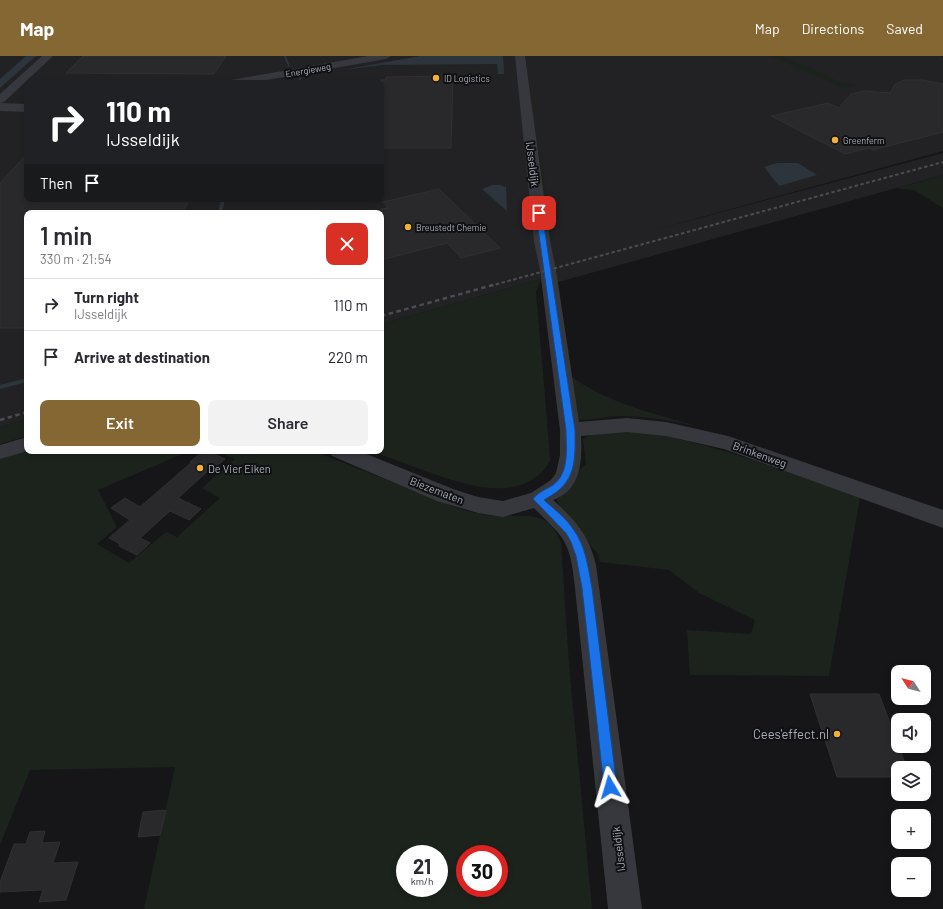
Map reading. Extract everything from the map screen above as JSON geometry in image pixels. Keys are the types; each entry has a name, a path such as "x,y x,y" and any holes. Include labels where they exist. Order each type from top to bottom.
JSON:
{"street":[{"path":"0,100 48,56"},
{"name":"Energieweg","path":"248,80 386,56"},
{"name":"IJsseldijk","path":"520,56 542,241 548,270 570,430 570,455 567,475 559,486 538,499 570,530 576,541 581,556 587,588 625,909"},
{"path":"0,107 24,108"},
{"path":"0,114 24,113"},
{"name":"Brinkenweg","path":"570,430 627,425 666,428 728,443 943,519"},
{"path":"0,452 24,445"},
{"name":"Biezematen","path":"346,454 445,495 478,505 503,509 538,499"}],"shaded area":[{"path":"0,56 941,56 943,58 943,151 647,232 943,153 943,175 555,283 553,271 540,274 541,279 384,323 384,210 24,210 24,420 0,427"},
{"path":"26,56 36,56 0,88 0,79"},
{"path":"420,56 503,56 504,74 498,74 497,64 382,65 342,70"},
{"path":"771,56 781,56 839,81 858,85 843,88"},
{"path":"540,151 553,240 549,240 537,154"},
{"path":"777,163 798,163 817,175 779,186 764,167"},
{"path":"943,175 943,208 914,190 898,188"},
{"path":"492,185 506,187 507,211 482,189"},
{"path":"541,279 536,292 550,461 538,475 524,484 507,488 490,488 471,485 436,475 379,454 384,454 384,323"},
{"path":"568,374 582,384 614,400 700,427 660,419 630,416 614,416 585,420 573,419"},
{"path":"24,420 24,437 0,444 0,427"},
{"path":"622,431 655,433 706,446 747,458 860,497 829,676 690,675 687,630 751,634 755,620 699,593 669,570 600,562 598,554 563,514 556,498 560,488 586,464 583,439 596,434"},
{"path":"24,452 24,454 182,454 98,490 117,527 97,544 129,563 166,532 177,537 220,498 202,488 235,459 222,454 322,454 460,509 492,515 530,516 545,520 551,525 556,533 561,543 569,664 592,909 144,909 175,767 30,770 0,845 0,459"}],"building":[{"path":"83,56 226,56 214,74 66,73"},
{"path":"453,76 451,148 384,148 384,80 386,77"},
{"path":"905,80 922,80 943,84 943,132 873,150 869,148 845,154 771,116 828,103 839,108 851,94 864,91 890,93 895,84"},
{"path":"24,157 24,202 188,202 184,210 24,210 24,328 0,328 0,183"},
{"path":"439,189 500,248 461,258 447,243 384,259 384,210 381,209 388,208 384,202"},
{"path":"199,454 214,454 225,459 211,471 209,470 178,498 201,509 189,520 170,511 140,538 150,543 137,555 119,546 120,544 109,538 130,520 111,508 125,498 140,507 192,462 190,462"},
{"path":"810,694 879,694 891,726 891,753 901,753 904,761 891,761 891,777 837,777"},
{"path":"166,810 160,835 138,837 143,812"},
{"path":"45,831 42,843 60,842 53,863 78,862 66,900 39,902 43,890 0,892 0,882 14,844 26,844 30,832"}],"waterway":[{"path":"285,56 289,66"},
{"path":"221,210 222,202"},
{"path":"0,387 24,381"}],"railway":[{"path":"490,286 943,162"},
{"path":"384,315 493,285"},
{"path":"0,420 24,413"}],"place":[{"name":"ID Logistics","path":"436,78"},
{"name":"Greenferm","path":"835,140"},
{"name":"Breustedt Chemie","path":"408,227"},
{"name":"De Vier Eiken","path":"200,468"},
{"name":"Cees'effect.nl","path":"837,734"}],"route":[{"path":"539,213 570,430 570,455 567,475 559,486 538,499 570,530 576,541 581,556 587,588 610,787"}]}
